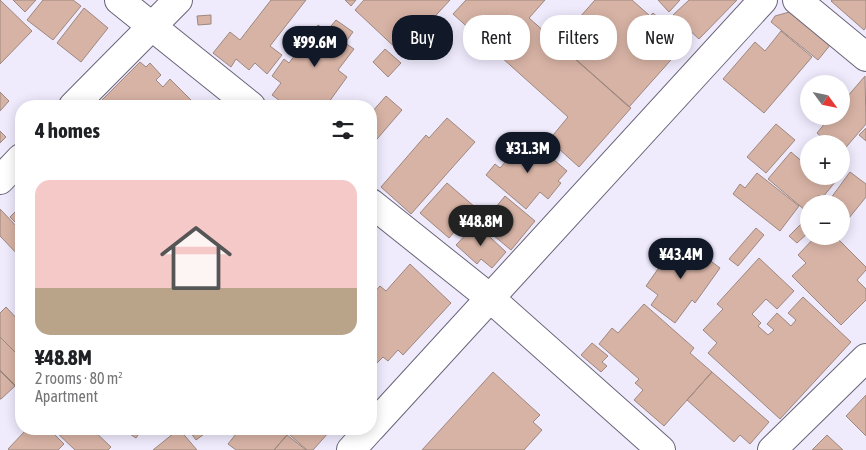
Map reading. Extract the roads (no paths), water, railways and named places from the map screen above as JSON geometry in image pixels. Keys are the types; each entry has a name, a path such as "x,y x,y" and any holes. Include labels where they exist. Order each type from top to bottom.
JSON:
{"street":[{"path":"119,0 243,100"},
{"path":"79,100 178,0"},
{"path":"377,421 763,0"},
{"path":"797,0 866,57"},
{"path":"0,180 15,164"},
{"path":"377,208 490,298 661,450"},
{"path":"772,450 866,358"},
{"path":"351,450 365,435"}]}
